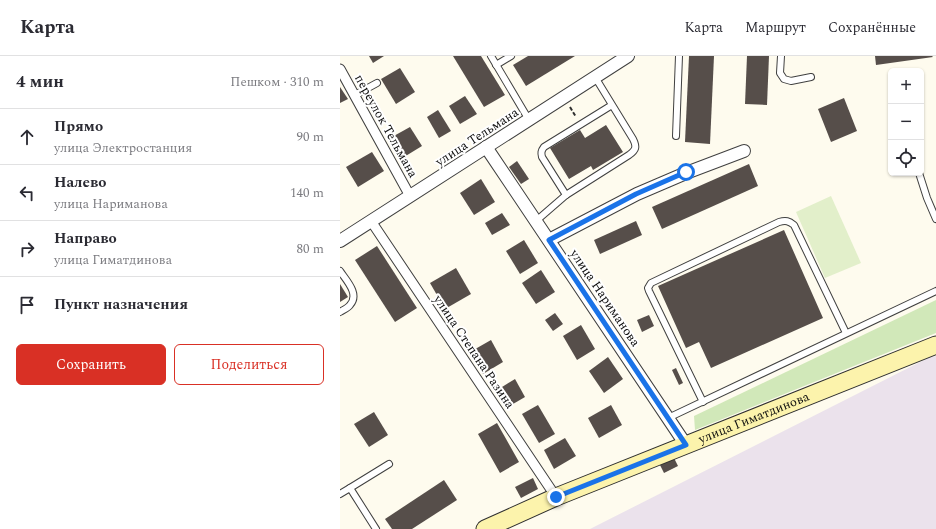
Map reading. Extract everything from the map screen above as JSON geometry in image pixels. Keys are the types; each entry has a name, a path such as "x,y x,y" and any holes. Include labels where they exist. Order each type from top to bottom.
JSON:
{"main road":[{"name":"улица Гиматдинова","path":"485,529 556,497 936,345"}],"street":[{"name":"улица Тельмана","path":"340,241 628,56"},
{"name":"переулок Тельмана","path":"340,69 410,196"},
{"name":"улица Нариманова","path":"486,147 686,445"},
{"path":"549,240 636,194 686,172 744,151"},
{"name":"улица Степана Разина","path":"371,221 556,497"}],"lane":[{"path":"491,56 529,120"},
{"path":"496,65 511,56"},
{"path":"676,136 679,56"},
{"path":"781,56 780,73 784,79 791,81 810,78"},
{"path":"536,221 566,195 634,152 636,145 634,139 595,78"},
{"path":"355,95 377,83"},
{"path":"566,195 542,157 542,150 544,147 612,105"},
{"path":"920,176 936,219"},
{"path":"703,402 648,288 651,283 665,276 779,222 786,220 790,221 794,225 846,334"},
{"path":"340,271 353,291 354,296 350,306 340,312"},
{"path":"668,418 936,291"},
{"path":"340,494 389,464"},
{"path":"350,488 376,529"}],"path":[{"path":"570,107 580,124"}],"shaded area":[{"path":"936,356 936,529 590,529 930,357"}],"green space":[{"path":"831,196 861,263 825,278 796,212"},
{"path":"936,300 936,333 695,430 694,416"}],"building":[{"path":"369,56 384,56 373,63"},
{"path":"453,56 481,56 505,95 484,107"},
{"path":"528,56 575,56 526,86 513,65"},
{"path":"689,56 714,56 710,144 685,142"},
{"path":"747,56 769,56 767,105 745,104"},
{"path":"875,56 932,56 933,57 876,65"},
{"path":"400,68 415,92 396,104 381,79"},
{"path":"340,87 348,99 340,103"},
{"path":"465,96 477,114 460,124 449,106"},
{"path":"844,98 857,131 831,142 818,109"},
{"path":"438,110 451,131 439,138 427,117"},
{"path":"606,125 623,152 593,170 591,166 569,179 550,148 580,130 585,138"},
{"path":"410,127 422,146 404,157 392,137"},
{"path":"372,152 384,171 358,187 346,167"},
{"path":"517,161 529,179 521,184 509,167"},
{"path":"749,164 758,186 662,229 652,207"},
{"path":"481,179 495,202 474,215 460,193"},
{"path":"502,213 510,225 492,235 485,223"},
{"path":"636,221 642,235 600,254 594,240"},
{"path":"784,230 823,318 711,368 699,342 686,348 658,286"},
{"path":"524,240 538,263 520,274 506,251"},
{"path":"377,246 417,308 395,322 355,260"},
{"path":"456,268 471,294 445,309 430,283"},
{"path":"541,270 555,292 536,304 522,283"},
{"path":"340,284 348,297 340,302"},
{"path":"555,313 563,324 553,331 545,320"},
{"path":"649,315 654,326 642,332 637,320"},
{"path":"581,325 595,349 577,360 563,336"},
{"path":"491,340 503,362 483,374 470,352"},
{"path":"608,357 623,379 604,393 589,371"},
{"path":"676,368 683,383 679,385 672,370"},
{"path":"515,379 525,397 513,404 502,387"},
{"path":"538,405 555,434 539,443 522,414"},
{"path":"611,405 622,425 599,438 588,418"},
{"path":"374,412 388,435 369,447 354,424"},
{"path":"497,423 519,462 500,473 478,434"},
{"path":"565,438 576,456 554,469 544,450"},
{"path":"674,458 678,466 664,473 660,465"},
{"path":"533,478 538,489 521,498 515,487"},
{"path":"444,480 457,500 412,529 392,529 385,519"}],"route":[{"path":"556,497 686,445 549,240 636,194 686,172"}]}
